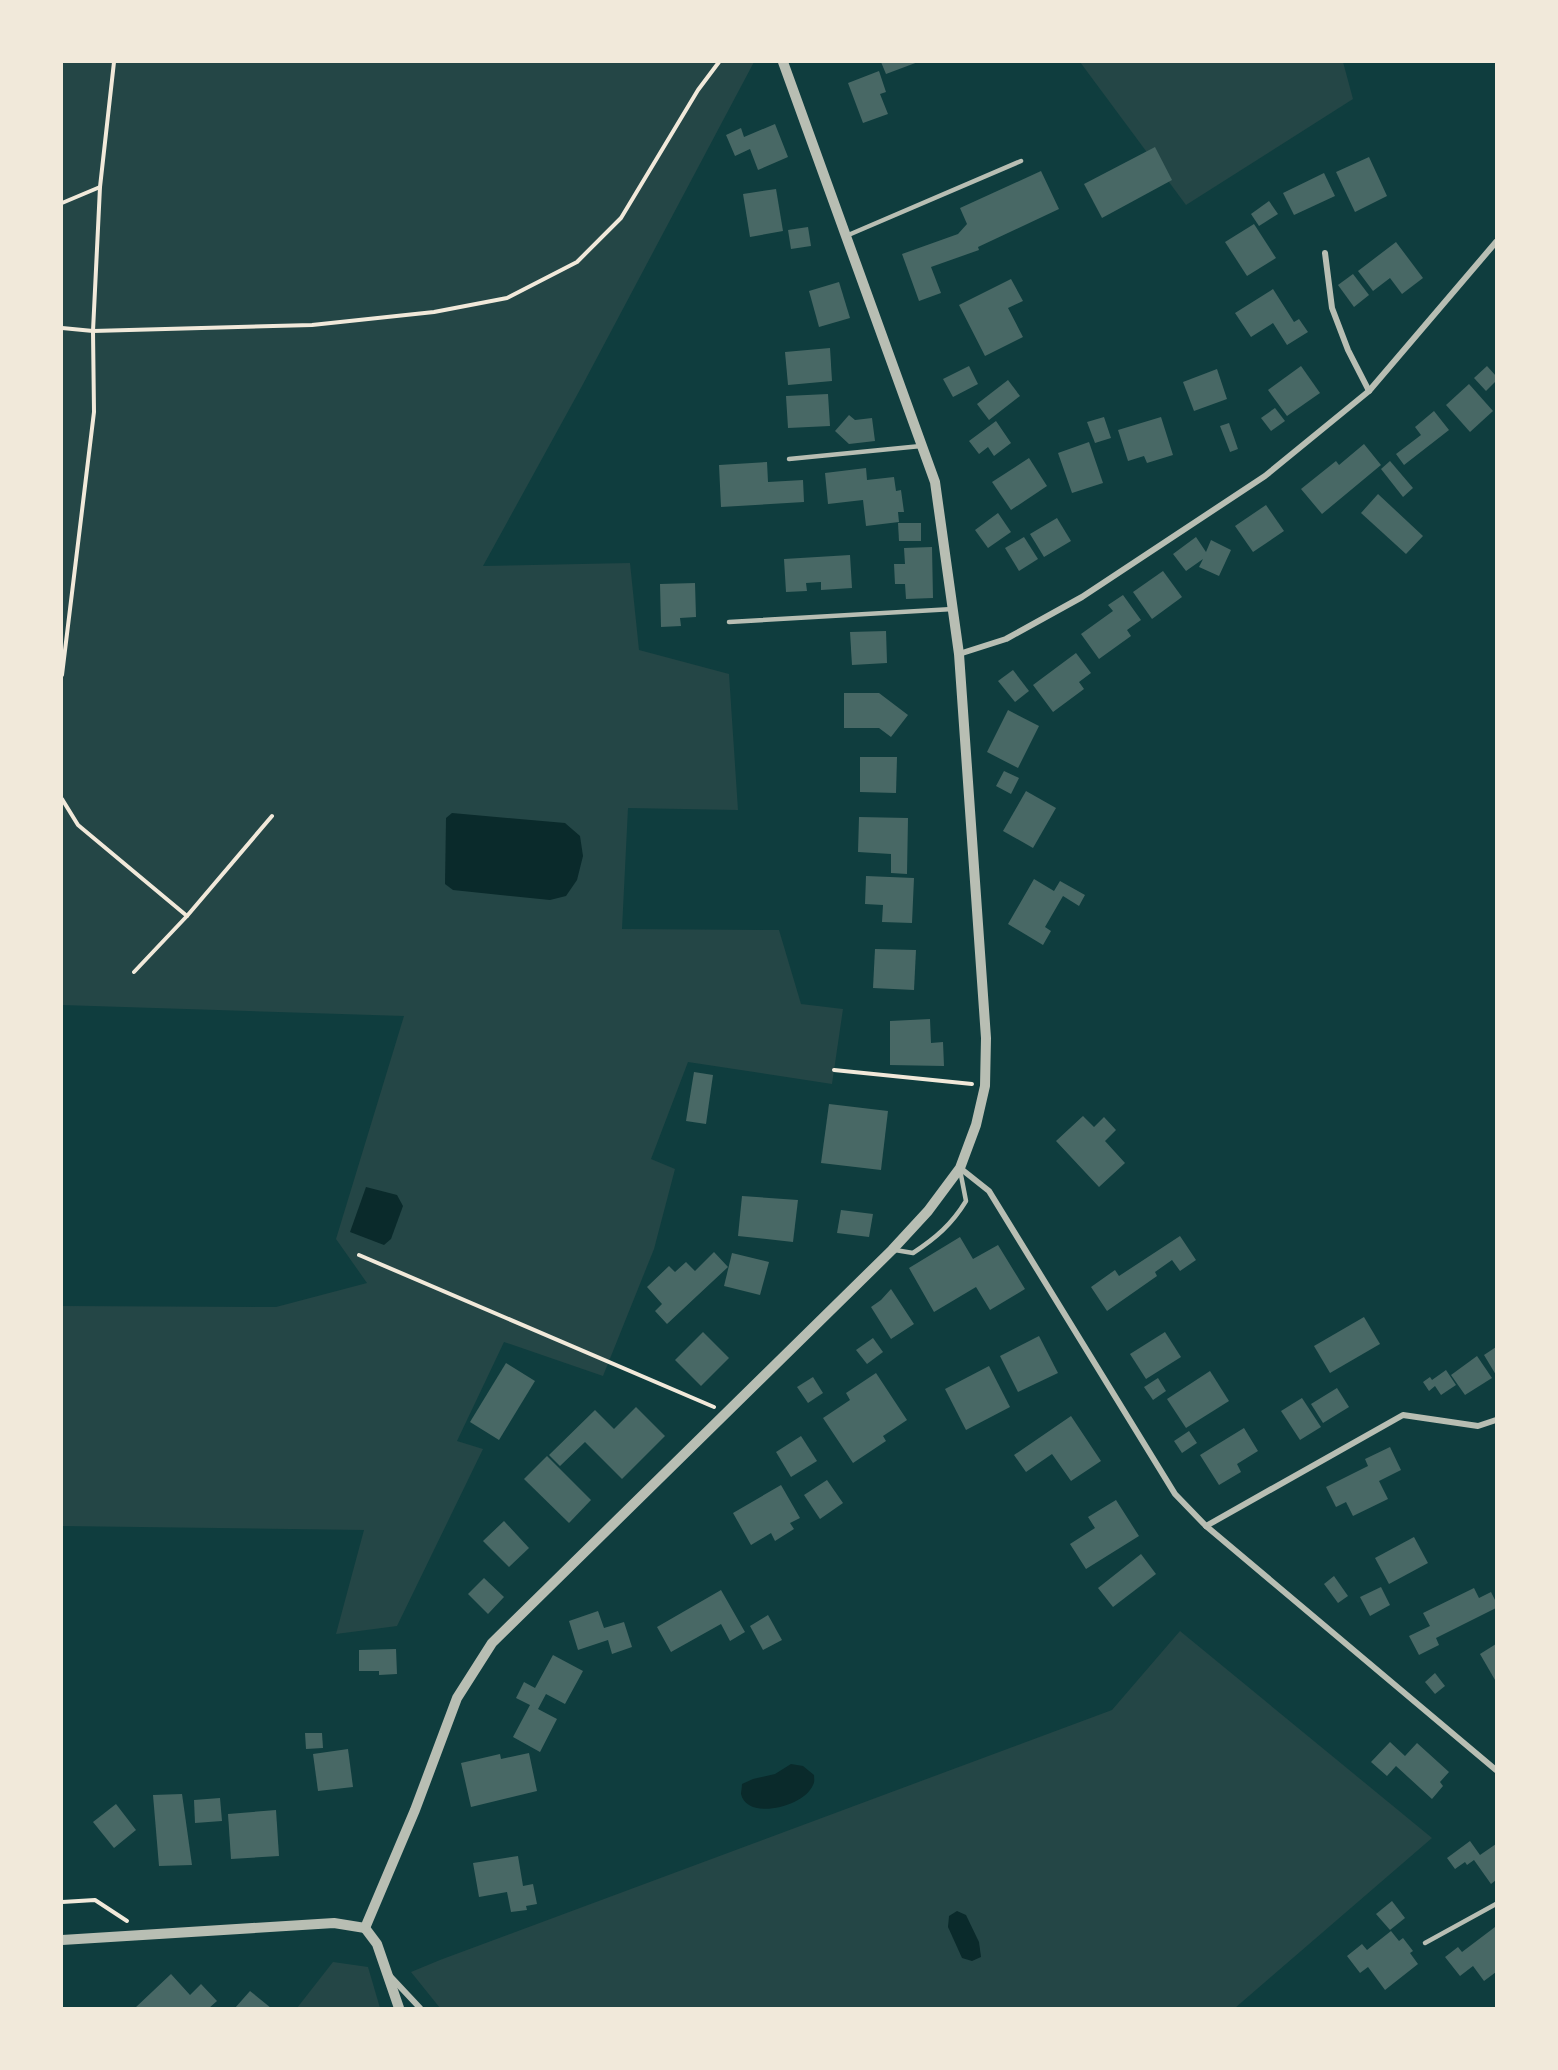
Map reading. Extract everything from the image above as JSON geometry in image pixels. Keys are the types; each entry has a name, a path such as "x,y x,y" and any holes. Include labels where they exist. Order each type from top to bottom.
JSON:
{"street":[{"path":"365,1928 415,1810 457,1698 492,1642 892,1250 928,1211 960,1168 976,1125 985,1086 986,1038 959,654 936,482 783,62"},
{"path":"959,654 1006,639 1082,597 1265,476 1369,391 1497,242"},
{"path":"1325,253 1332,308 1348,350 1369,391"},
{"path":"960,1168 989,1191 1175,1494 1206,1526 1497,1770"},
{"path":"1206,1526 1403,1415 1479,1426 1497,1420"},
{"path":"62,1940 334,1923 365,1928 377,1944 399,2008"},
{"path":"387,1972 420,2008"}],"lane":[{"path":"846,236 1021,161"},
{"path":"789,459 922,446"},
{"path":"729,622 953,609"},
{"path":"892,1250 913,1253 936,1239 955,1220 966,1201 960,1168"},
{"path":"1425,1943 1497,1904"}],"path":[{"path":"62,675 94,412 93,331 100,187 114,62"},
{"path":"62,328 93,331 312,325 434,312 507,298 578,262 621,218 698,90 719,62"},
{"path":"62,203 100,187"},
{"path":"62,799 78,825 187,916"},
{"path":"134,972 187,916 272,816"},
{"path":"834,1070 985,1086"},
{"path":"360,1255 727,1412"},
{"path":"62,1902 95,1900 144,1934"}],"shaded area":[{"path":"62,62 754,62 582,386 483,566 630,563 639,650 729,674 738,810 628,808 622,929 779,930 801,1004 843,1009 832,1084 688,1062 651,1159 675,1169 654,1249 603,1376 504,1342 457,1441 483,1449 397,1626 336,1634 364,1530 62,1526 62,1306 276,1307 367,1283 336,1239 404,1016 62,1005"},
{"path":"1080,62 1343,62 1353,99 1186,205"},
{"path":"452,813 565,823 580,836 583,856 577,880 566,896 550,900 453,890 445,884 446,818"},
{"path":"366,1187 397,1195 403,1206 391,1239 384,1245 350,1232"},
{"path":"1180,1631 1432,1838 1235,2008 440,2008 411,1972 1112,1710"},
{"path":"791,1764 803,1766 814,1775 814,1784 808,1793 788,1805 776,1808 764,1809 745,1802 741,1794 742,1784 775,1774"},
{"path":"957,1911 966,1915 979,1942 981,1957 972,1961 962,1958 948,1927 949,1916"},
{"path":"333,1962 368,1967 380,2008 297,2008"}],"building":[{"path":"881,62 918,62 886,74"},
{"path":"879,71 886,92 880,94 888,114 863,123 848,83"},
{"path":"775,124 788,157 758,170 750,149 735,156 726,135 741,128 744,137"},
{"path":"1155,147 1172,180 1102,218 1084,184"},
{"path":"1369,157 1387,196 1355,212 1336,172"},
{"path":"1041,171 1059,209 978,247 979,250 931,267 941,293 919,301 902,254 958,234 967,224 960,208"},
{"path":"1324,173 1335,196 1294,215 1283,193"},
{"path":"776,189 783,231 750,237 743,194"},
{"path":"1269,201 1278,214 1259,226 1251,214"},
{"path":"1254,224 1276,258 1247,276 1225,242"},
{"path":"808,227 811,246 791,249 788,230"},
{"path":"1396,242 1423,278 1402,294 1390,278 1373,291 1358,271"},
{"path":"1353,274 1369,295 1354,307 1338,285"},
{"path":"1011,279 1023,301 1008,308 1023,337 985,356 959,305"},
{"path":"839,282 850,318 819,327 809,291"},
{"path":"1273,289 1294,322 1299,319 1308,332 1287,345 1273,323 1251,337 1235,313"},
{"path":"830,348 832,381 788,385 785,352"},
{"path":"969,366 978,384 953,397 943,379"},
{"path":"1301,366 1320,393 1287,416 1268,390"},
{"path":"1487,366 1496,376 1496,381 1486,391 1474,378"},
{"path":"1217,369 1227,399 1194,411 1183,382"},
{"path":"1008,380 1020,396 989,420 977,404"},
{"path":"1469,384 1493,411 1470,432 1446,405"},
{"path":"828,394 830,426 788,428 786,396"},
{"path":"1275,408 1285,421 1271,431 1261,418"},
{"path":"1434,411 1449,430 1404,465 1396,454 1421,435 1415,427"},
{"path":"849,415 855,420 872,418 875,441 849,444 835,431"},
{"path":"1104,417 1111,438 1095,443 1087,422"},
{"path":"1161,417 1173,455 1147,463 1144,456 1128,461 1118,430"},
{"path":"996,421 1011,443 994,456 988,447 979,454 969,441"},
{"path":"1229,423 1238,449 1230,452 1220,426"},
{"path":"1089,442 1103,483 1072,493 1058,453"},
{"path":"1364,444 1381,465 1322,514 1301,489 1336,461 1339,465"},
{"path":"1029,458 1047,486 1011,510 992,482"},
{"path":"1390,461 1413,488 1403,497 1381,469"},
{"path":"767,462 768,482 803,480 804,502 721,507 719,465"},
{"path":"866,468 867,480 894,477 896,491 901,490 904,512 898,512 899,522 866,526 863,500 828,504 825,473"},
{"path":"1378,494 1423,536 1406,554 1361,513"},
{"path":"1266,505 1284,531 1253,552 1235,526"},
{"path":"998,513 1011,532 988,548 975,530"},
{"path":"1057,518 1071,541 1044,557 1030,534"},
{"path":"898,523 921,523 921,541 899,541"},
{"path":"1024,537 1038,559 1019,571 1005,548"},
{"path":"1196,537 1206,552 1211,540 1231,550 1219,576 1199,567 1203,559 1186,571 1173,554"},
{"path":"932,547 933,598 906,599 905,584 895,584 894,564 905,564 904,548"},
{"path":"850,555 852,588 821,590 821,582 806,583 807,591 786,592 784,559"},
{"path":"1163,571 1182,597 1152,619 1133,592"},
{"path":"695,583 696,617 680,618 681,626 661,627 660,584"},
{"path":"1123,595 1141,620 1127,630 1131,636 1099,659 1081,634 1113,611 1108,605"},
{"path":"886,631 887,663 852,665 850,632"},
{"path":"1076,653 1091,673 1079,682 1084,689 1053,712 1033,685"},
{"path":"1013,670 1029,691 1015,702 998,681"},
{"path":"844,693 879,693 908,715 891,737 879,728 844,728"},
{"path":"1008,710 1039,726 1018,768 987,752"},
{"path":"860,757 897,757 896,793 860,792"},
{"path":"1004,771 1019,778 1011,794 996,786"},
{"path":"1026,791 1056,808 1033,848 1003,831"},
{"path":"859,817 908,818 907,874 891,873 891,854 858,852"},
{"path":"866,876 914,878 912,923 882,922 883,905 865,904"},
{"path":"1034,879 1054,891 1060,881 1085,895 1079,906 1063,896 1045,927 1051,931 1043,945 1008,924"},
{"path":"875,949 916,950 914,990 873,988"},
{"path":"930,1019 931,1043 943,1042 944,1066 890,1065 890,1021"},
{"path":"694,1072 713,1075 706,1124 686,1121"},
{"path":"829,1104 888,1111 881,1170 821,1163"},
{"path":"1083,1116 1094,1127 1104,1117 1116,1130 1105,1141 1125,1163 1099,1187 1056,1141"},
{"path":"742,1196 798,1200 793,1242 738,1236"},
{"path":"841,1210 873,1214 869,1237 837,1233"},
{"path":"1180,1236 1196,1260 1180,1271 1172,1260 1155,1272 1157,1276 1107,1311 1091,1287 1115,1270 1119,1276"},
{"path":"960,1237 973,1259 998,1245 1025,1289 990,1310 976,1287 934,1312 909,1268"},
{"path":"714,1252 728,1267 667,1324 655,1311 662,1304 647,1287 669,1266 675,1272 686,1262 695,1271"},
{"path":"732,1253 769,1262 760,1295 724,1286"},
{"path":"891,1289 914,1324 891,1339 871,1307"},
{"path":"1364,1317 1380,1344 1330,1373 1314,1346"},
{"path":"703,1332 729,1358 701,1386 675,1360"},
{"path":"1165,1332 1181,1357 1146,1379 1130,1354"},
{"path":"1039,1336 1058,1373 1018,1392 1000,1356"},
{"path":"873,1338 883,1352 867,1364 856,1350"},
{"path":"1496,1347 1496,1375 1484,1355"},
{"path":"1477,1356 1492,1378 1465,1395 1451,1375"},
{"path":"506,1363 535,1381 499,1440 470,1422"},
{"path":"989,1366 1010,1407 966,1430 945,1389"},
{"path":"1446,1370 1456,1385 1441,1395 1435,1386 1429,1391 1423,1382 1430,1377 1432,1380"},
{"path":"1210,1371 1229,1401 1186,1428 1167,1399"},
{"path":"876,1373 907,1420 883,1436 886,1441 853,1463 823,1418 850,1400 846,1393"},
{"path":"813,1377 823,1393 808,1403 797,1387"},
{"path":"1158,1378 1166,1391 1153,1400 1144,1387"},
{"path":"1337,1388 1349,1407 1323,1423 1311,1404"},
{"path":"1302,1398 1321,1427 1300,1440 1281,1411"},
{"path":"636,1407 665,1436 622,1479 585,1442 560,1466 549,1455 595,1410 614,1429"},
{"path":"1071,1416 1101,1461 1071,1481 1052,1454 1026,1472 1014,1455"},
{"path":"1244,1428 1258,1451 1237,1464 1241,1472 1219,1485 1200,1455"},
{"path":"1189,1431 1197,1443 1182,1453 1174,1441"},
{"path":"801,1436 817,1461 791,1477 776,1452"},
{"path":"1390,1447 1401,1470 1379,1481 1388,1499 1353,1516 1346,1502 1336,1507 1326,1487 1368,1466 1365,1459"},
{"path":"547,1456 591,1500 569,1523 524,1479"},
{"path":"827,1480 843,1503 820,1519 804,1495"},
{"path":"781,1485 800,1518 790,1523 794,1529 775,1541 771,1533 751,1545 733,1513"},
{"path":"1116,1500 1139,1536 1086,1569 1070,1544 1095,1528 1088,1517"},
{"path":"504,1521 529,1548 509,1567 483,1541"},
{"path":"1414,1537 1428,1563 1389,1584 1375,1558"},
{"path":"1141,1554 1156,1574 1113,1607 1098,1588"},
{"path":"1334,1576 1348,1596 1338,1603 1324,1584"},
{"path":"484,1578 504,1597 488,1614 468,1594"},
{"path":"1381,1587 1390,1605 1370,1616 1360,1597"},
{"path":"1474,1588 1479,1598 1491,1592 1496,1608 1436,1638 1439,1645 1419,1655 1409,1636 1430,1626 1423,1613"},
{"path":"721,1590 745,1632 730,1641 721,1624 671,1652 657,1627"},
{"path":"598,1611 604,1628 624,1622 632,1647 612,1654 608,1640 578,1650 569,1621"},
{"path":"768,1615 782,1640 763,1650 750,1626"},
{"path":"1496,1644 1496,1679 1495,1680 1480,1654"},
{"path":"396,1649 397,1674 379,1675 379,1671 359,1671 359,1650"},
{"path":"553,1655 583,1671 565,1704 546,1694 538,1709 557,1719 540,1752 513,1737 530,1705 516,1698 524,1682 535,1688"},
{"path":"1435,1673 1445,1686 1435,1694 1425,1682"},
{"path":"305,1733 322,1733 323,1748 306,1749"},
{"path":"1390,1742 1405,1756 1417,1743 1449,1772 1440,1782 1443,1786 1432,1799 1396,1766 1387,1776 1371,1762"},
{"path":"348,1749 353,1787 318,1791 313,1754"},
{"path":"529,1753 537,1791 471,1807 461,1763 500,1754 501,1759"},
{"path":"182,1794 192,1865 159,1866 153,1795"},
{"path":"220,1798 222,1821 195,1823 194,1800"},
{"path":"116,1804 136,1830 114,1848 93,1822"},
{"path":"276,1810 279,1856 231,1859 228,1814"},
{"path":"1470,1841 1480,1855 1496,1844 1496,1880 1491,1884 1474,1860 1467,1865 1465,1862 1455,1869 1447,1858"},
{"path":"518,1856 523,1886 533,1884 537,1904 526,1906 527,1910 511,1912 507,1892 479,1897 473,1863"},
{"path":"1392,1901 1405,1918 1390,1930 1376,1914"},
{"path":"1495,1927 1496,1972 1484,1981 1473,1966 1460,1976 1445,1957 1458,1947 1462,1952"},
{"path":"1391,1931 1399,1941 1403,1938 1413,1951 1410,1953 1418,1964 1385,1990 1368,1967 1360,1973 1347,1956 1362,1944 1367,1950"},
{"path":"171,1974 190,1995 201,1984 217,2001 209,2008 135,2008"},
{"path":"250,1991 271,2008 235,2008"}]}
